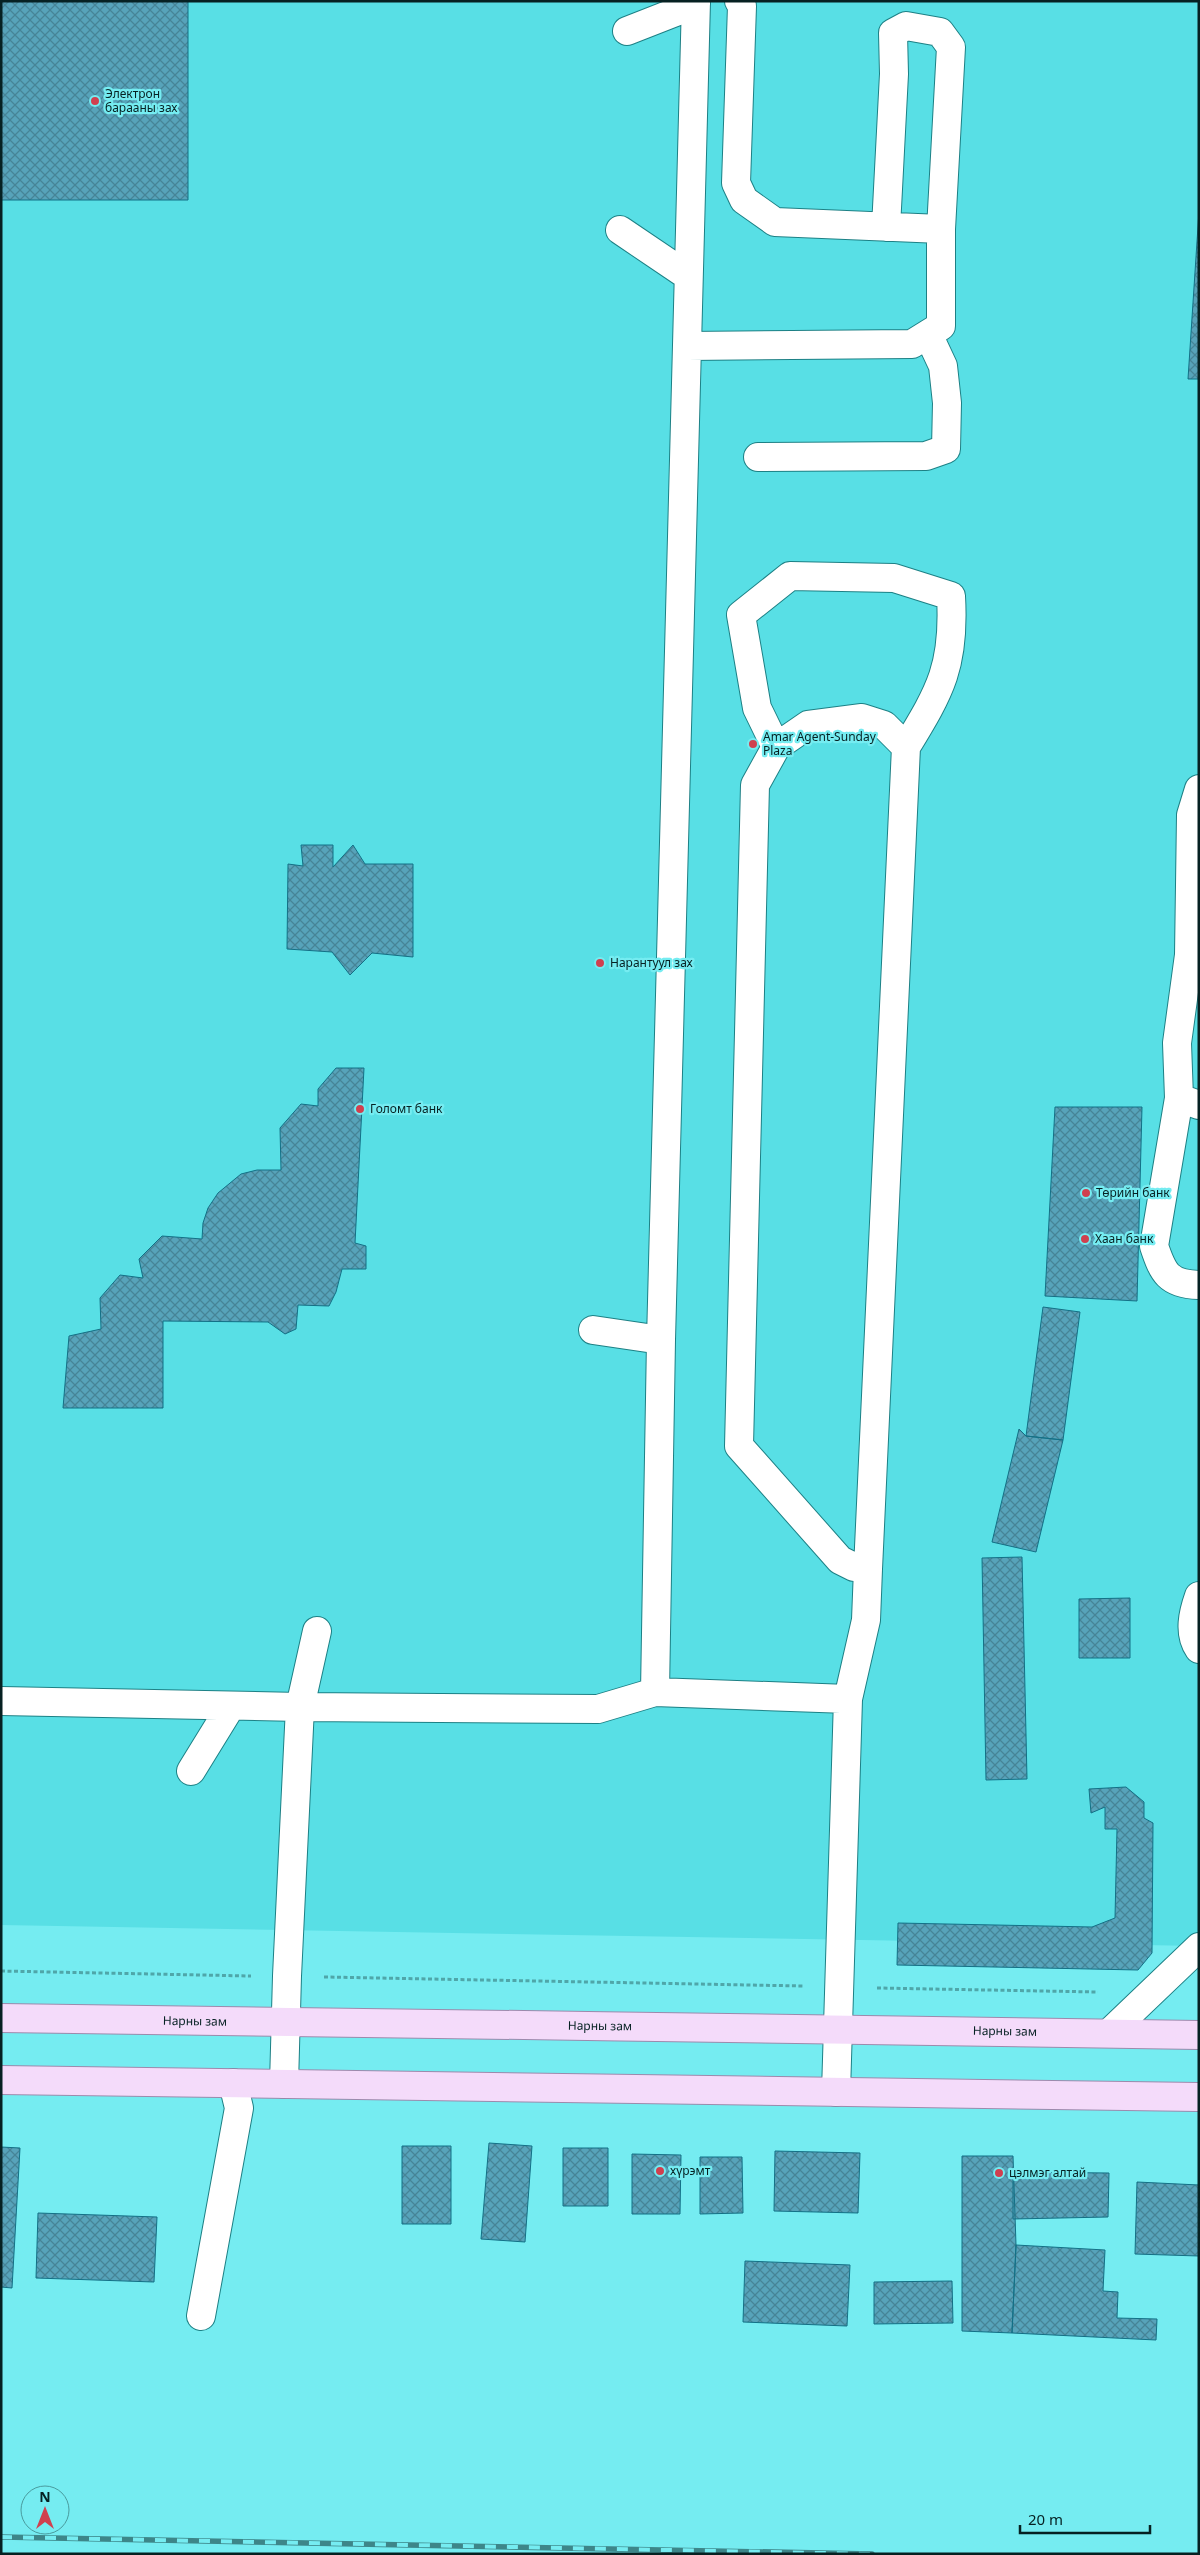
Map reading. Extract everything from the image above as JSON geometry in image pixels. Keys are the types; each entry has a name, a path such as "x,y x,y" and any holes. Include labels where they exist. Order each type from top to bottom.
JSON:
{"main road":[{"name":"Нарны зам","path":"1,2018 285,2024 840,2028 1199,2035"},
{"path":"1,2080 1199,2097"}],"lane":[{"path":"739,1 742,6 736,183 744,200 775,222 941,229"},
{"path":"627,31 696,3 661,1340 655,1692"},
{"path":"687,346 912,344 941,326 941,229 951,47 940,32 906,26 893,33 894,74 886,227"},
{"path":"620,230 688,276"},
{"path":"758,457 926,456 946,449 947,403 943,366 928,334"},
{"path":"776,747 757,708 740,615 790,576 894,578 951,596 953,626 947,668 934,702 906,747 866,1620 848,1699 840,2028 836,2092"},
{"path":"868,1569 854,1567 840,1560 739,1446 755,785 776,747 808,725 862,718 884,725 906,747"},
{"path":"1199,789 1191,815 1194,956 1177,1043 1189,1101 1154,1246 1161,1269 1173,1280 1199,1285"},
{"path":"593,1330 661,1340"},
{"path":"1199,1596 1192,1614 1193,1641 1199,1649"},
{"path":"284,2084 287,1976 300,1707 317,1631"},
{"path":"1,1700 300,1707 598,1708 655,1692 848,1699"},
{"path":"191,1772 231,1706"},
{"path":"1109,2033 1199,1947"},
{"path":"201,2316 238,2108 233,2083"}],"path":[{"path":"1,1971 1150,1993"}],"shaded area":[{"name":"Нарантуул зах","path":"1,1 1199,1 1199,1946 1,1925"}],"building":[{"name":"Электрон барааны зах","path":"1,1 188,1 188,200 1,200"},
{"path":"1199,211 1199,379 1188,379"},
{"path":"301,845 333,845 333,867 353,845 365,864 413,864 413,957 372,953 350,975 332,952 287,949 288,864 303,866"},
{"path":"336,1068 364,1068 355,1243 366,1246 366,1269 342,1269 336,1292 329,1306 298,1305 296,1329 285,1334 268,1322 163,1321 163,1408 63,1408 69,1336 101,1329 100,1298 120,1275 143,1278 139,1259 162,1236 202,1239 203,1223 208,1208 218,1193 241,1174 257,1170 281,1170 280,1128 301,1104 318,1106 318,1089"},
{"path":"1055,1107 1142,1107 1137,1301 1045,1296"},
{"path":"1043,1307 1080,1312 1063,1440 1026,1436"},
{"path":"1019,1429 1026,1436 1063,1440 1036,1552 992,1542"},
{"path":"1022,1557 1027,1779 986,1780 982,1558"},
{"path":"1130,1598 1130,1658 1079,1658 1079,1599"},
{"path":"1126,1787 1144,1802 1144,1818 1153,1823 1152,1953 1138,1970 897,1965 898,1923 1092,1927 1115,1918 1117,1829 1105,1829 1105,1807 1091,1813 1089,1789"},
{"path":"489,2143 532,2146 525,2242 481,2239"},
{"path":"402,2146 451,2146 451,2224 402,2224"},
{"path":"1,2147 20,2148 12,2288 1,2287"},
{"path":"563,2148 608,2148 608,2206 563,2206"},
{"path":"775,2151 860,2153 858,2213 774,2211"},
{"path":"632,2154 681,2155 680,2214 632,2214"},
{"path":"962,2156 1013,2156 1016,2245 1012,2333 962,2331"},
{"path":"700,2157 742,2157 743,2213 700,2214"},
{"path":"1013,2172 1109,2173 1108,2217 1013,2219"},
{"path":"1137,2182 1199,2185 1199,2256 1135,2254"},
{"path":"38,2213 157,2217 154,2282 36,2278"},
{"path":"1016,2245 1105,2250 1103,2291 1118,2292 1117,2318 1157,2319 1156,2340 1012,2333"},
{"path":"745,2261 850,2265 847,2326 743,2322"},
{"path":"952,2281 953,2323 874,2324 874,2282"}],"railway":[{"path":"1,2537 872,2554"}],"place":[{"name":"Электрон барааны зах","path":"95,101"},
{"name":"Amar Agent-Sunday Plaza","path":"753,744"},
{"name":"Нарантуул зах","path":"600,963"},
{"name":"Голомт банк","path":"360,1109"},
{"name":"Төрийн банк","path":"1086,1193"},
{"name":"Хаан банк","path":"1085,1239"},
{"name":"хүрэмт","path":"660,2171"},
{"name":"цэлмэг алтай","path":"999,2173"}]}
